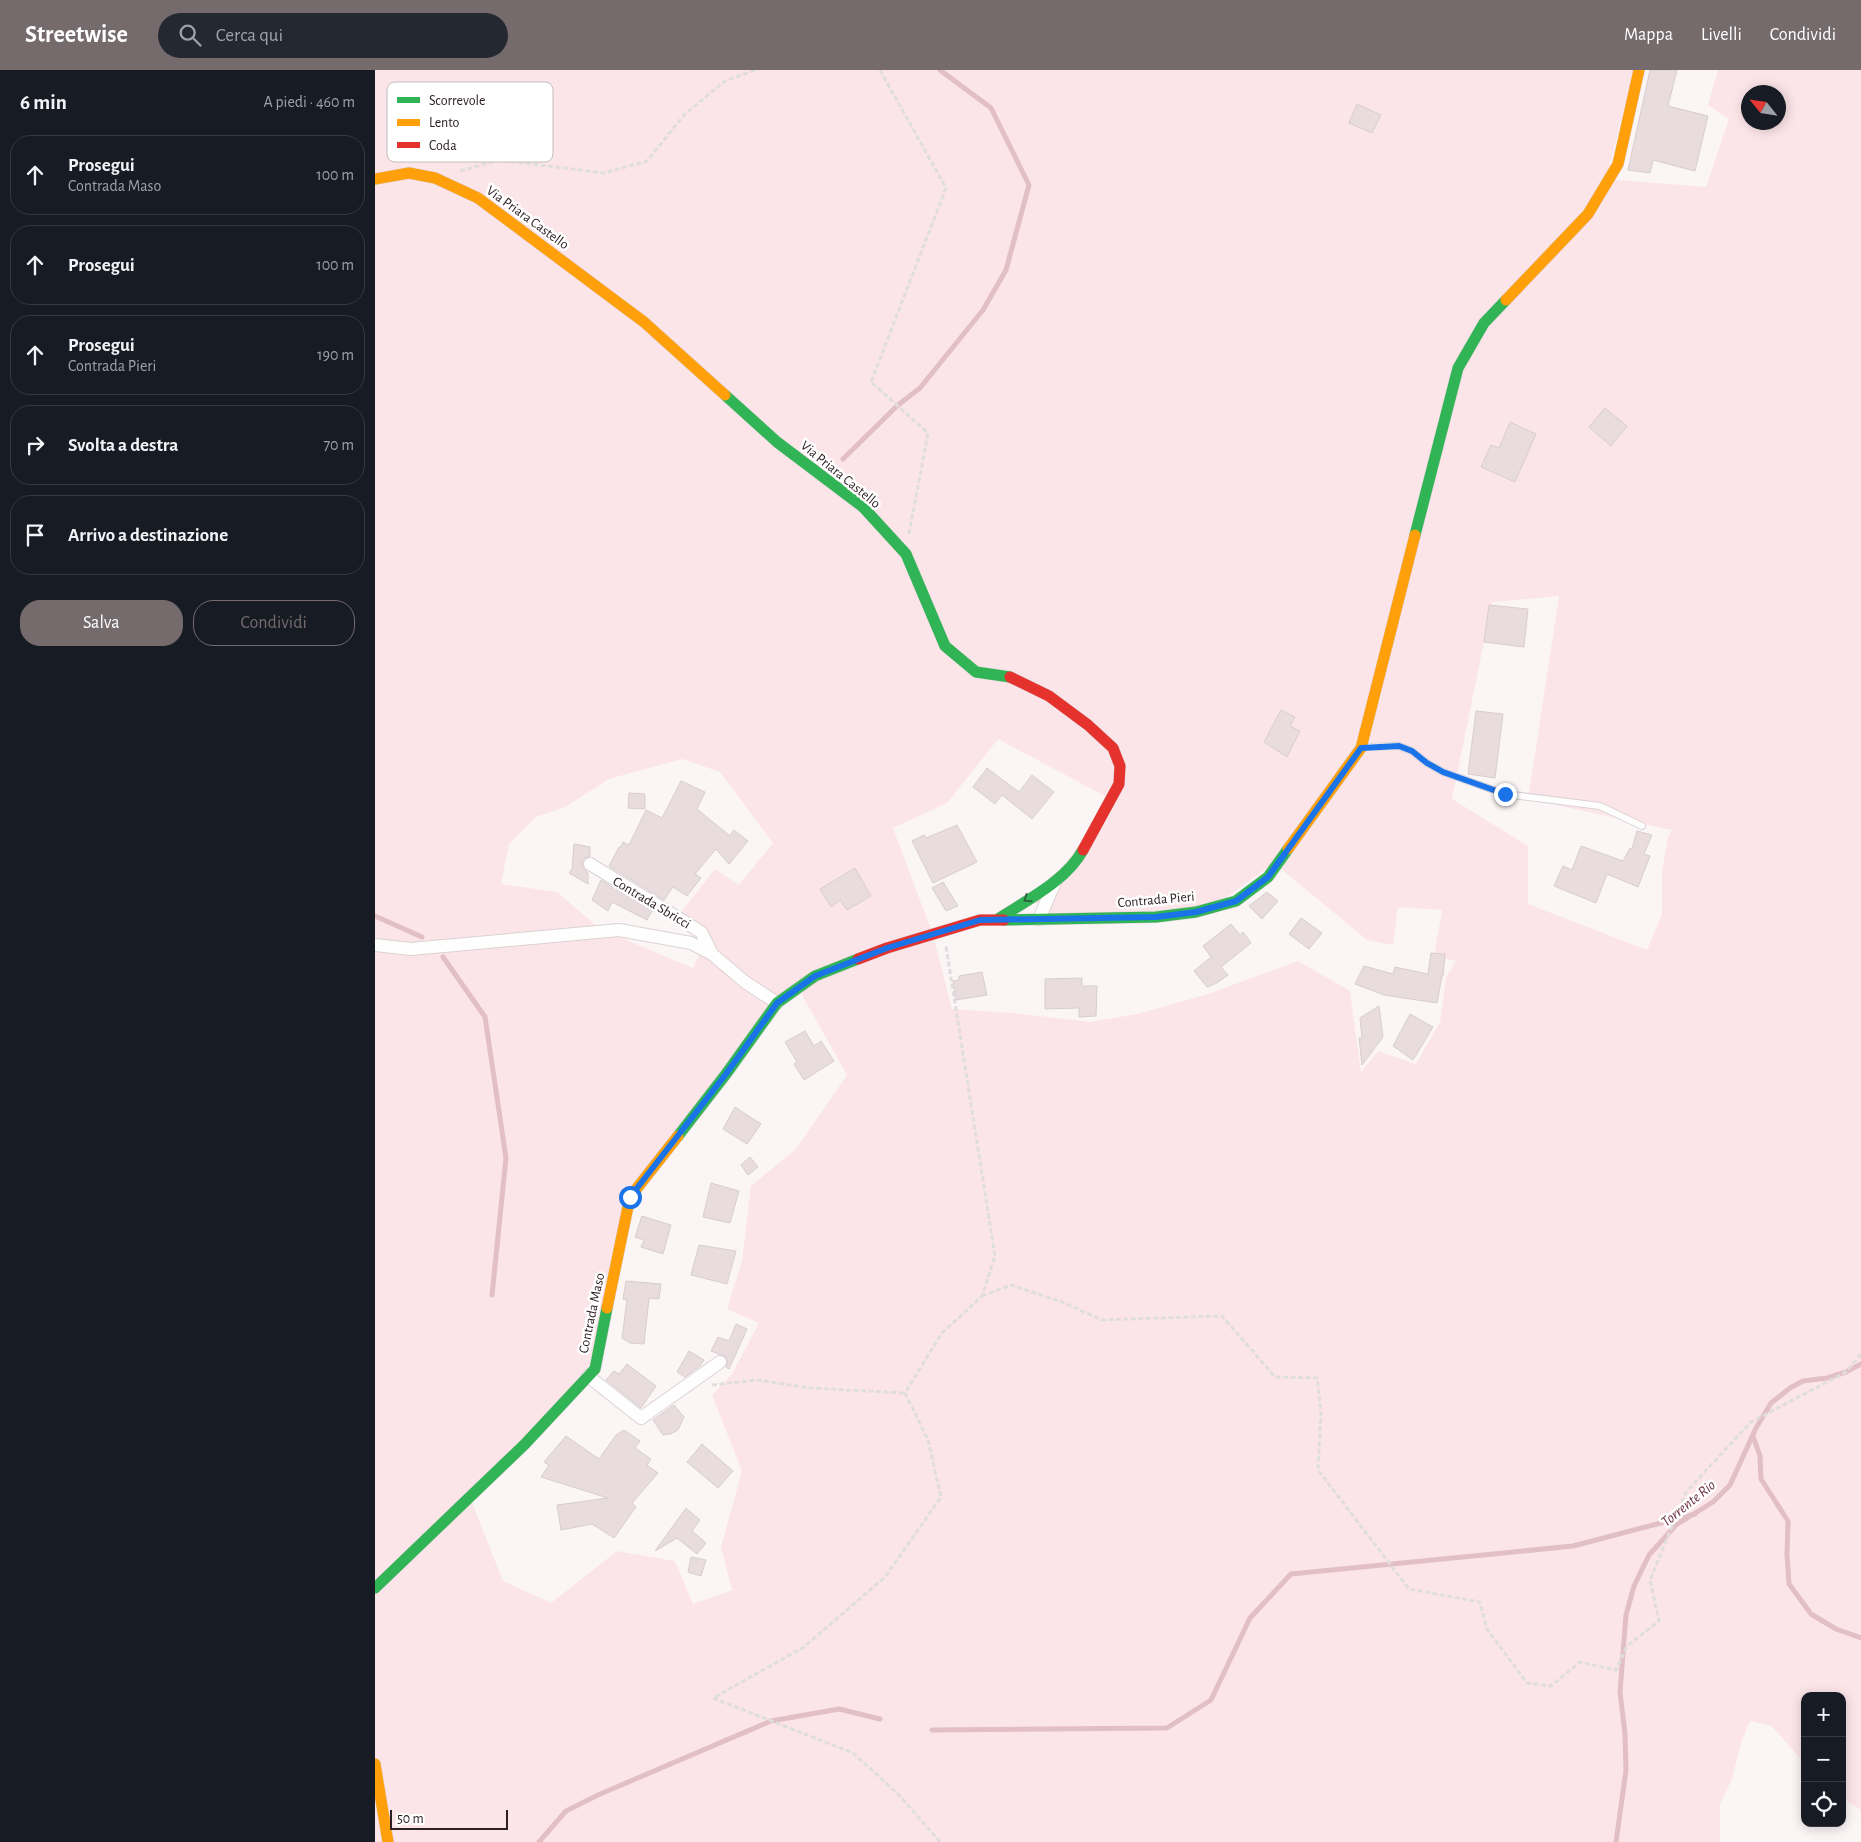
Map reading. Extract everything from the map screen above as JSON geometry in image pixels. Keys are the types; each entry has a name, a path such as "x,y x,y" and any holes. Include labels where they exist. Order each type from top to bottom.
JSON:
{"street":[{"path":"1361,748 1458,368 1484,323 1588,214 1618,164 1639,70"},
{"name":"Via Priara Castello","path":"375,179 409,173 435,178 478,198 645,322 777,442 863,507 906,554 945,646 976,672 1008,676 1049,696 1113,748 1120,766 1119,784 1077,860 1055,880 998,919"},
{"name":"Contrada Pieri","path":"943,931 980,920 1156,917 1196,912 1236,901 1268,877 1361,748"},
{"name":"Contrada Sbricci","path":"590,864 701,932 712,954 745,982 777,1003"},
{"path":"1039,919 1055,880"},
{"path":"375,945 411,949 619,930 691,943 712,954"},
{"name":"Contrada Maso","path":"375,1588 525,1444 595,1369 630,1197 726,1074 777,1003 815,976 887,948 943,931"},
{"path":"588,1376 641,1418 720,1362"},
{"path":"375,1764 388,1842"}],"lane":[{"path":"1361,748 1399,746 1412,751 1427,763 1443,772 1505,794 1600,806 1642,826"}],"path":[{"path":"515,162 605,173 647,161 685,114 725,81 755,70"},
{"path":"880,70 947,188 871,382 928,433 906,554"},
{"path":"435,178 492,162"},
{"path":"943,931 995,1256 982,1296"},
{"path":"905,1393 942,1333 982,1296 1011,1285 1062,1302 1102,1320 1222,1316 1275,1377 1317,1378 1321,1411 1318,1470 1409,1589 1480,1602 1487,1629 1527,1683 1551,1686 1580,1662 1616,1670 1627,1646 1659,1621 1650,1580 1686,1492 1751,1422 1846,1372 1861,1354"},
{"path":"711,1385 757,1380 810,1388 905,1393"},
{"path":"905,1393 928,1440 941,1497 885,1576 804,1648 713,1698 853,1752 898,1794 940,1842"}],"shaded area":[{"path":"375,70 1634,70 1606,179 1706,187 1729,119 1708,105 1718,70 1861,70 1861,1810 1846,1801 1846,1692 1801,1692 1801,1759 1772,1726 1750,1721 1741,1743 1732,1779 1720,1804 1720,1842 375,1842","holes":["1559,596 1528,799 1672,830 1668,837 1662,872 1662,914 1647,950 1528,904 1528,846 1452,799 1492,602","998,739 1116,802 1034,901 1053,917 1209,910 1274,863 1367,940 1393,945 1398,907 1442,910 1434,956 1456,961 1446,978 1440,1022 1416,1064 1378,1051 1361,1072 1350,991 1298,961 1205,995 1137,1014 1090,1022 1013,1013 952,1009 933,935 893,828 947,803","682,759 720,772 773,843 739,885 715,869 681,912 706,940 693,968 600,929 557,892 501,884 509,844 536,817 565,807 609,779","797,986 847,1075 796,1149 751,1186 742,1261 727,1309 759,1323 732,1374 712,1395 742,1471 721,1547 732,1590 693,1604 675,1561 617,1551 551,1603 503,1581 469,1495 593,1367 629,1189"]}],"building":[{"path":"1650,70 1677,70 1668,106 1708,116 1695,171 1653,160 1650,173 1628,170"},
{"path":"1357,104 1381,115 1372,133 1349,123"},
{"path":"1605,408 1627,426 1611,446 1589,427"},
{"path":"1510,422 1536,434 1515,482 1481,467 1491,445 1499,448"},
{"path":"1489,605 1528,609 1524,647 1484,642"},
{"path":"1281,710 1295,717 1290,726 1300,731 1287,757 1264,742"},
{"path":"1476,711 1503,714 1495,778 1468,774"},
{"path":"987,768 1019,792 1032,775 1054,792 1032,819 1002,795 995,804 973,787"},
{"path":"681,781 705,792 697,809 730,836 734,830 748,841 729,864 716,849 695,874 701,878 687,896 673,887 664,900 609,866 623,842 629,845 646,810 662,818"},
{"path":"629,793 645,794 645,809 628,808"},
{"path":"957,825 977,862 933,883 912,841 924,835 926,838"},
{"path":"1637,831 1652,835 1644,854 1650,856 1638,887 1607,874 1596,903 1554,886 1563,866 1572,870 1581,846 1623,861 1630,848 1632,849"},
{"path":"574,844 590,847 590,856 583,859 582,863 583,868 588,873 588,884 569,873 572,869"},
{"path":"855,868 871,896 847,910 840,900 831,907 820,889"},
{"path":"601,880 652,911 647,920 612,902 608,911 592,900"},
{"path":"943,882 958,906 946,911 932,888"},
{"path":"1267,892 1278,901 1262,919 1249,906"},
{"path":"1301,918 1322,933 1309,949 1289,934"},
{"path":"1231,924 1240,935 1243,932 1251,943 1221,967 1228,975 1207,987 1194,971 1211,957 1203,946"},
{"path":"1431,953 1445,954 1443,976 1437,1003 1384,995 1355,984 1364,966 1393,974 1395,967 1428,974"},
{"path":"982,972 987,995 956,1000 953,981 959,980 959,976"},
{"path":"1082,978 1082,986 1097,986 1096,1016 1079,1017 1079,1008 1045,1009 1045,979"},
{"path":"1379,1006 1383,1037 1362,1065 1359,1038 1362,1038 1360,1018"},
{"path":"1410,1014 1433,1027 1413,1060 1393,1046"},
{"path":"805,1031 814,1046 821,1041 834,1061 804,1080 794,1064 797,1062 785,1042"},
{"path":"735,1107 761,1124 747,1144 723,1129"},
{"path":"750,1157 758,1167 748,1175 741,1165"},
{"path":"711,1183 739,1191 730,1223 703,1217"},
{"path":"642,1216 671,1225 663,1254 641,1247 644,1240 635,1237"},
{"path":"699,1245 736,1251 727,1284 691,1275"},
{"path":"626,1281 661,1284 659,1299 649,1298 644,1344 630,1343 622,1338 627,1300 623,1299"},
{"path":"736,1324 747,1329 729,1369 726,1367 728,1362 726,1357 711,1351 718,1337 729,1341"},
{"path":"689,1351 704,1360 700,1366 685,1377 677,1372"},
{"path":"627,1364 656,1386 641,1408 606,1380 614,1371 619,1374"},
{"path":"674,1405 684,1417 678,1430 663,1435 653,1420"},
{"path":"624,1430 640,1441 635,1448 651,1459 647,1465 658,1473 632,1503 636,1507 614,1538 592,1524 561,1530 557,1505 608,1498 541,1477 549,1465 544,1462 566,1436 599,1459 616,1435"},
{"path":"702,1444 733,1471 718,1488 687,1462"},
{"path":"686,1508 700,1520 692,1531 706,1543 697,1554 677,1538 655,1551"},
{"path":"691,1557 706,1560 701,1576 688,1572"}],"waterway":[{"path":"843,459 898,405 920,388 983,310 1006,270 1029,185 991,108 940,70"},
{"path":"375,916 422,937"},
{"path":"443,957 485,1017 506,1158 492,1295"},
{"name":"Torrente Rio","path":"1616,1842 1626,1770 1625,1734 1620,1692 1626,1615 1634,1586 1649,1555 1676,1525 1713,1502 1730,1485 1756,1428 1771,1403 1790,1388 1803,1381 1827,1378 1846,1372 1861,1364"},
{"path":"1753,1436 1760,1456 1761,1479 1788,1521 1787,1555 1789,1584 1811,1614 1836,1629 1861,1638"},
{"path":"932,1730 1167,1728 1211,1700 1250,1618 1291,1574 1573,1546 1695,1514"},
{"path":"539,1842 566,1811 598,1795 771,1721 839,1709 880,1719"}],"traffic: fast":[{"path":"1415,535 1458,368 1484,323 1506,300"},
{"path":"725,395 777,442 863,507 906,554 945,646 976,672 1010,677"},
{"path":"1004,920 1156,917 1196,912 1236,901 1268,877 1288,849"},
{"path":"998,919 1045,889 1067,871 1083,850"},
{"path":"678,1136 777,1003 815,976 858,959"},
{"path":"375,1588 525,1444 595,1369 607,1308"}],"traffic: slow":[{"path":"1506,300 1588,214 1618,164 1639,70"},
{"path":"375,179 409,173 435,178 478,198 644,322 725,395"},
{"path":"1288,849 1361,748 1415,535"},
{"path":"607,1308 630,1197 678,1136"},
{"path":"375,1764 388,1842"}],"traffic: jam":[{"path":"1010,677 1049,696 1088,725 1113,748 1120,766 1119,784 1083,850"},
{"path":"858,959 887,948 980,920 1004,920"}],"route":[{"path":"630,1197 726,1074 777,1003 815,976 887,948 980,920 1156,917 1196,912 1236,901 1268,877 1361,748 1399,746 1412,751 1427,763 1443,772 1505,794"}]}
